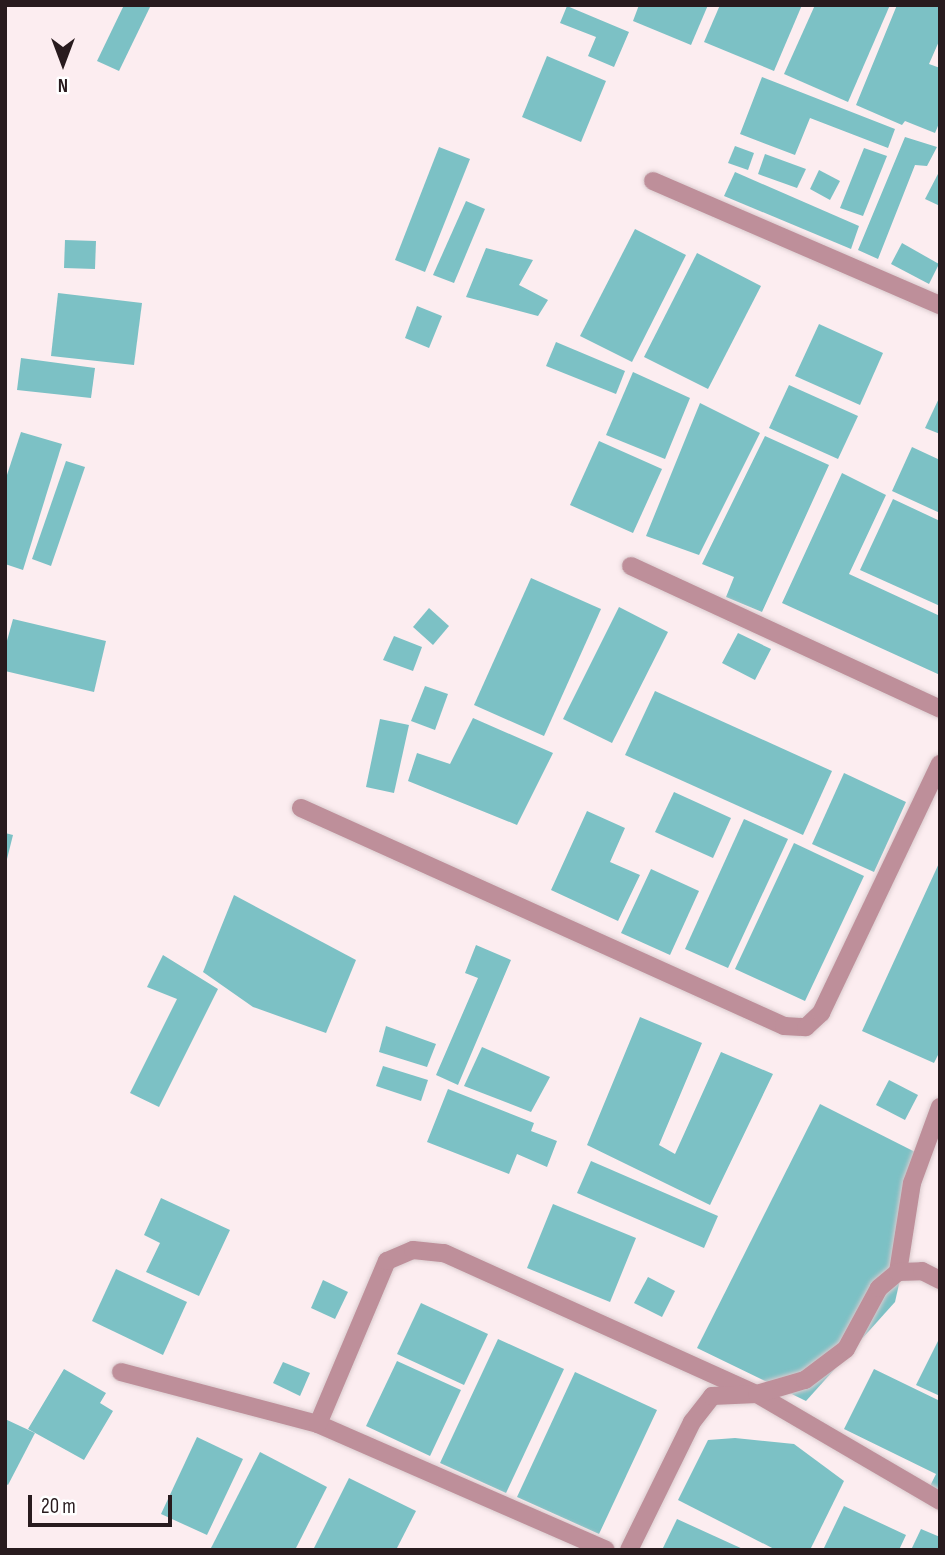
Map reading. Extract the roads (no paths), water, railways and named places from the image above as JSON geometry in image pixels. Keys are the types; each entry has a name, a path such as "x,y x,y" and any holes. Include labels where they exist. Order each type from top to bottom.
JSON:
{"street":[{"path":"653,181 940,304"},
{"path":"631,566 940,709"},
{"path":"301,808 783,1026 806,1027 821,1013 940,764"},
{"path":"898,1272 912,1183 940,1107"},
{"path":"318,1424 387,1261 413,1250 444,1253 757,1394 940,1501"},
{"path":"629,1550 692,1422 712,1396 757,1394 805,1380 846,1349 879,1288 898,1272 922,1271 940,1280"},
{"path":"121,1372 318,1424 606,1550"}]}
